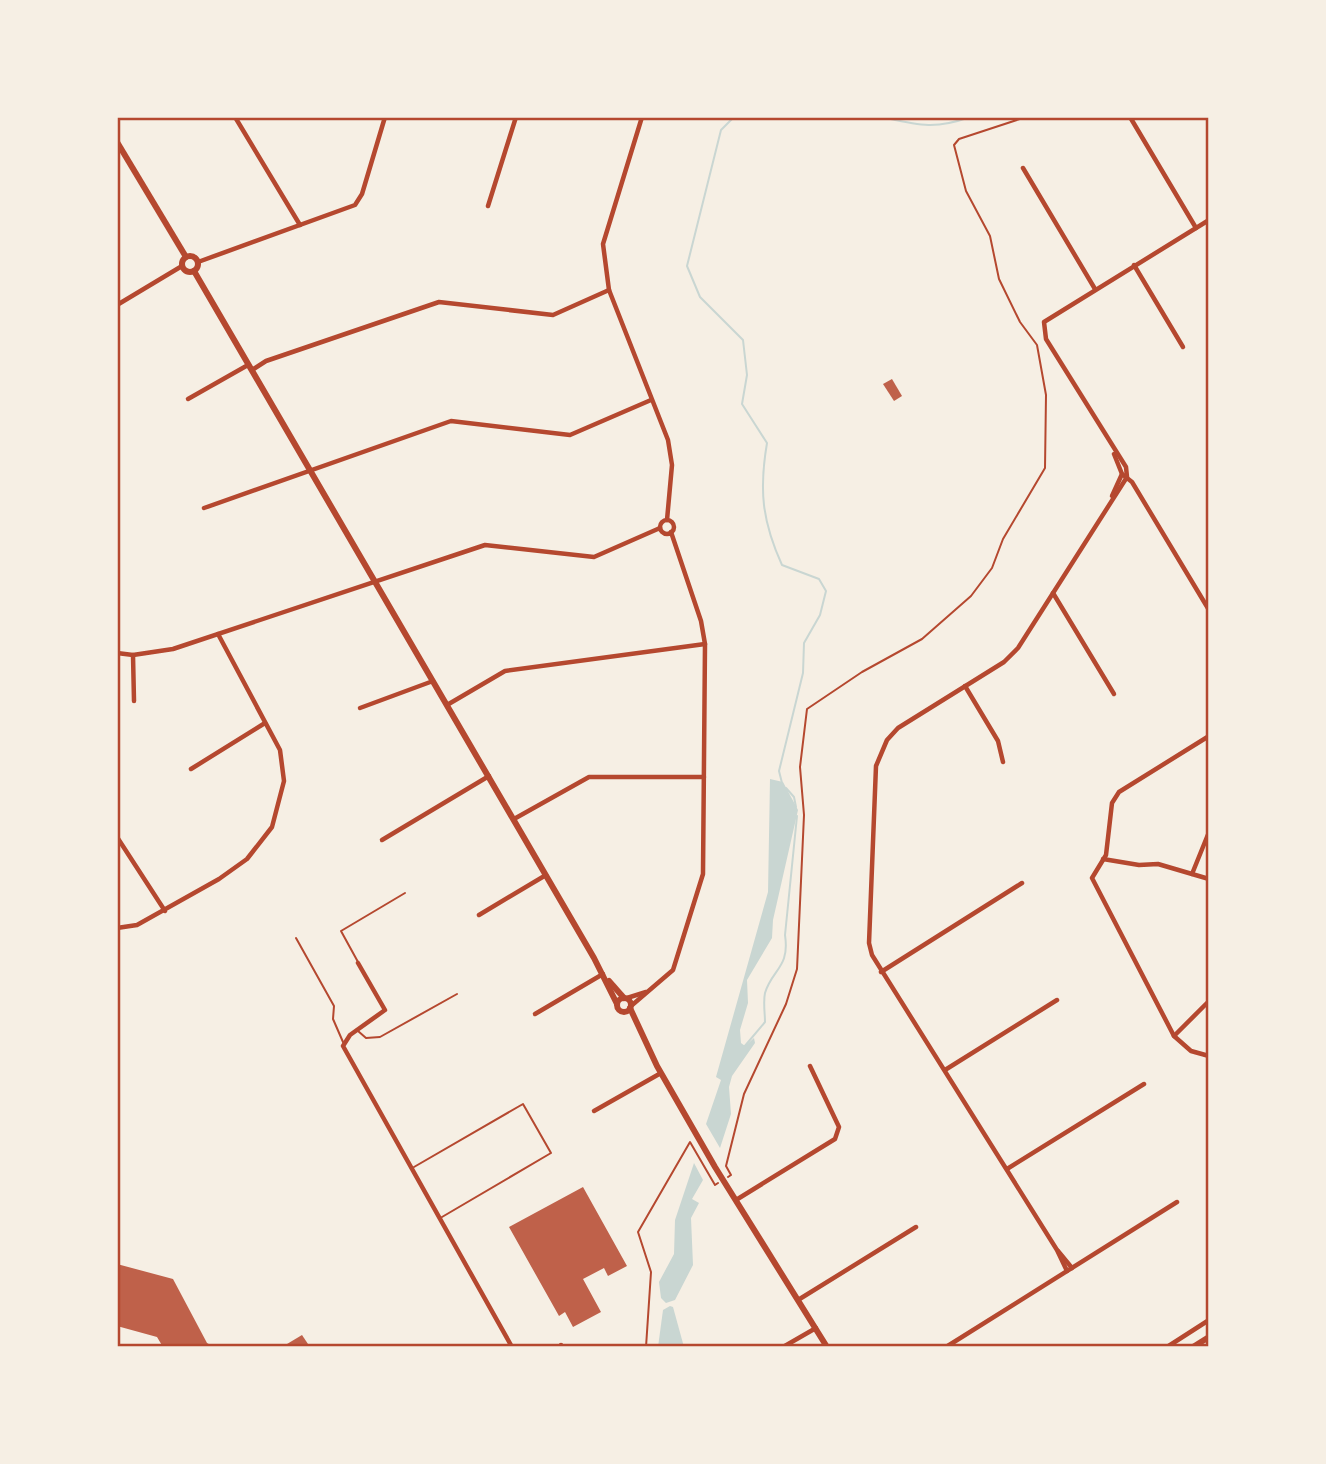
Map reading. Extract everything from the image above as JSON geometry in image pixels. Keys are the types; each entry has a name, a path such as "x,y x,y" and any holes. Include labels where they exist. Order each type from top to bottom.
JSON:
{"main road":[{"path":"117,142 186,257"},
{"path":"186,257 193,256 198,262 194,271"},
{"path":"186,257 182,266 187,272 194,271"},
{"path":"194,271 514,819 603,974 617,1004 628,1009"},
{"path":"603,974 626,998 638,1030 715,1167 827,1347"},
{"path":"617,1004 626,998"},
{"path":"1193,1347 1209,1337"}],"street":[{"path":"235,117 300,225"},
{"path":"198,262 350,208 359,201 385,117"},
{"path":"488,206 516,117"},
{"path":"642,117 603,244 609,290 668,440 671,465 667,520"},
{"path":"1130,117 1196,228"},
{"path":"1023,168 1095,289"},
{"path":"1070,1270 881,972 869,943 878,758 887,740 898,728 1012,655 1124,475 1126,467 1043,330 1046,319 1209,220"},
{"path":"1134,265 1183,347"},
{"path":"117,305 182,266"},
{"path":"188,399 250,367 439,302 554,315 609,290"},
{"path":"204,508 451,422 570,435 651,400"},
{"path":"1124,475 1209,610"},
{"path":"117,653 133,655 173,649 485,545 594,558 660,528 662,522 667,520"},
{"path":"628,1009 668,977 677,963 703,874 705,644 701,621 671,533 674,525 667,520"},
{"path":"660,528 665,533 671,533"},
{"path":"1053,593 1114,694"},
{"path":"117,929 137,925 165,911 247,859 272,827 284,781 279,750 218,634"},
{"path":"447,705 505,671 705,644"},
{"path":"133,655 134,701"},
{"path":"360,708 433,681"},
{"path":"965,686 998,741 1003,762"},
{"path":"191,769 265,723"},
{"path":"1209,736 1119,792 1112,803 1104,857 1093,873 1092,882 1174,1036 1186,1048 1209,1056"},
{"path":"382,840 489,776"},
{"path":"514,819 589,777 704,777"},
{"path":"1195,875 1209,832"},
{"path":"117,837 165,911"},
{"path":"1104,857 1124,862 1158,864 1209,879"},
{"path":"479,915 546,875"},
{"path":"881,972 1022,883"},
{"path":"359,962 385,1010 344,1043 345,1051 512,1347"},
{"path":"535,1014 603,974"},
{"path":"626,998 650,991"},
{"path":"945,1070 1057,1000"},
{"path":"1174,1036 1209,1001"},
{"path":"736,1200 835,1139 839,1127 810,1066"},
{"path":"594,1111 661,1073"},
{"path":"1007,1169 1144,1084"},
{"path":"946,1347 1177,1202"},
{"path":"798,1300 916,1227"},
{"path":"1167,1347 1209,1321"},
{"path":"783,1347 816,1328"}],"lane":[{"path":"359,962 341,931 405,893"},
{"path":"296,938 334,1006 333,1019 344,1043"},
{"path":"358,1030 366,1038 380,1037 457,994"},
{"path":"410,1169 523,1104 551,1153 438,1219"}],"path":[{"path":"646,1347 651,1272 638,1232 690,1142 715,1185 731,1175 726,1167 744,1094 786,1004 797,969 804,816 800,767 807,709 862,673 922,639 971,596 992,568 1003,539 1045,468 1046,395 1037,345 1020,322 999,279 990,236 967,191 954,145 960,139 1026,117"}],"shaded area":[{"path":"770,779 783,782 798,810 773,920 772,938 747,980 748,1003 740,1030 741,1043 745,1046 754,1038 755,1043 732,1076 729,1087 731,1114 720,1148 706,1124 721,1080 716,1077 768,892"},
{"path":"694,1163 703,1180 692,1199 699,1203 691,1218 693,1265 675,1300 666,1303 661,1298 659,1282 674,1254 675,1220"},
{"path":"673,1307 684,1347 658,1347 663,1310"}],"building":[{"path":"892,379 902,396 894,401 883,384"},
{"path":"583,1187 627,1266 608,1276 604,1268 583,1279 601,1312 573,1327 565,1312 559,1316 509,1227"},
{"path":"117,1264 173,1279 207,1343 214,1347 163,1347 157,1337 117,1326"},
{"path":"302,1335 310,1347 282,1347"}],"waterway":[{"path":"734,117 721,130 687,266 700,297 743,340 747,375 742,404 767,443 763,476 764,505 775,549 782,565 819,579 826,591 820,615 804,643 803,673 779,771 782,783"},
{"path":"858,117 867,117"},
{"path":"882,117 926,125 946,124 970,117"},
{"path":"786,788 794,797 796,807"},
{"path":"744,1047 765,1022 765,993 785,955 797,816"}]}
